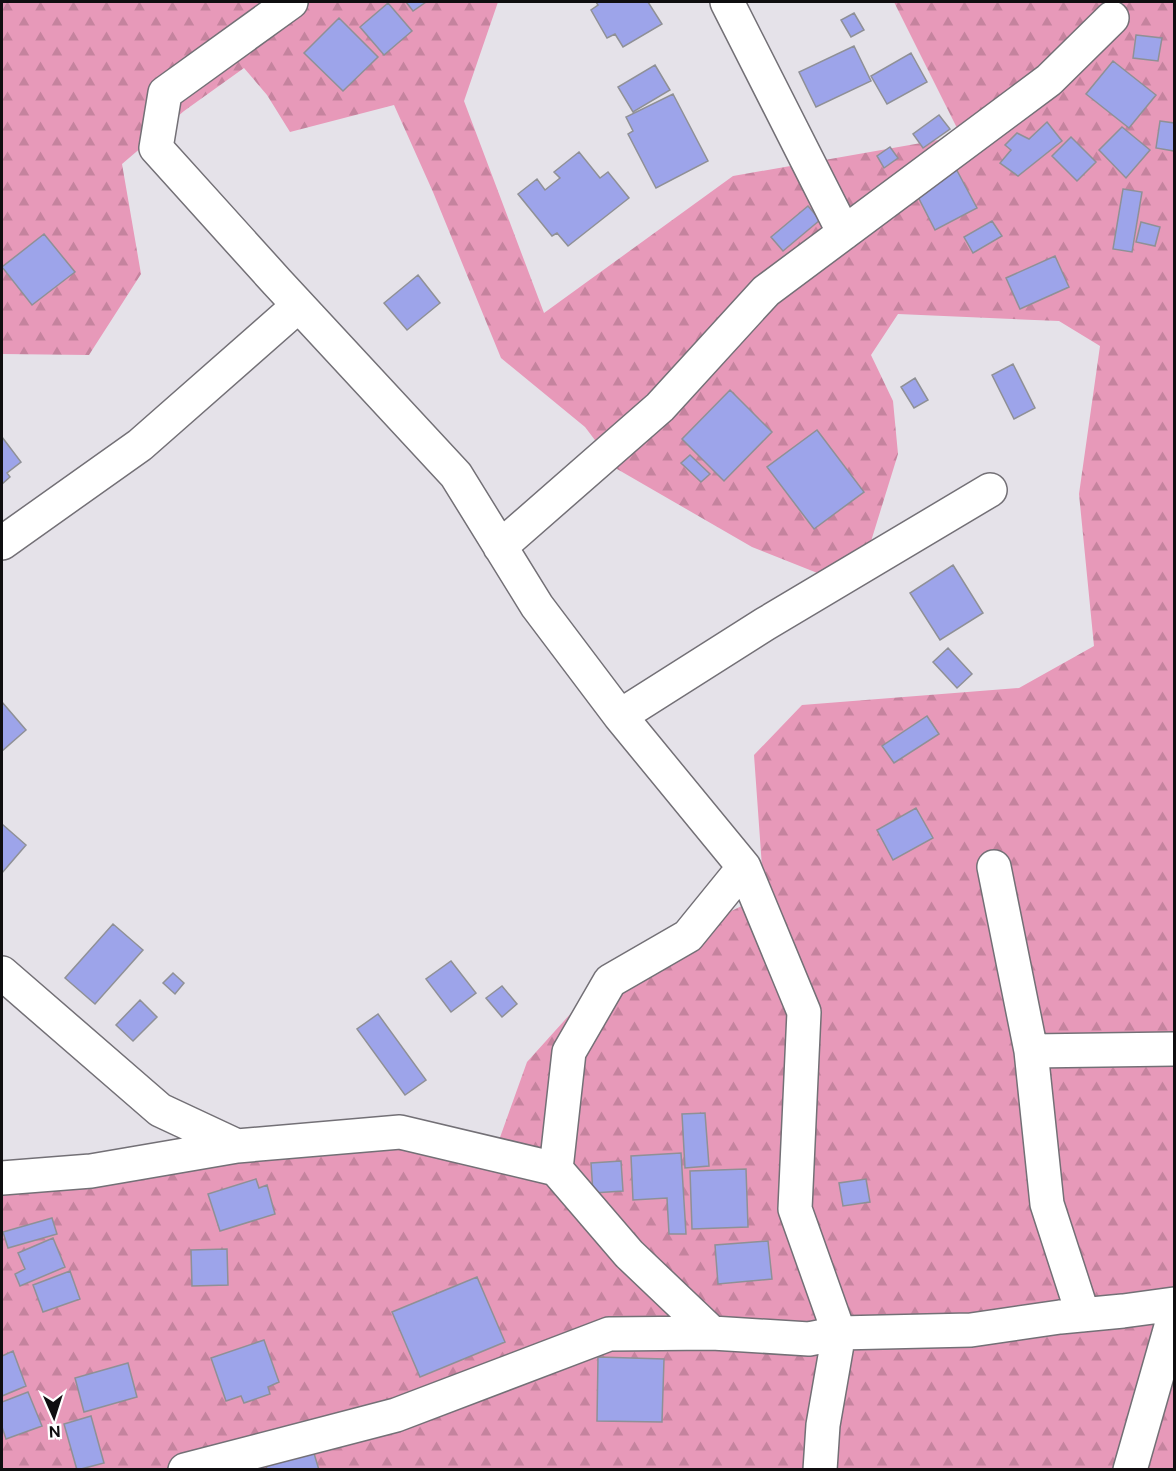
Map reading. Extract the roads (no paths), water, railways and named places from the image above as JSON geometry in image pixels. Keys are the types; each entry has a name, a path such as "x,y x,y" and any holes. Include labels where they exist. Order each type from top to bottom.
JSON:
{"street":[{"path":"291,2 165,93 156,148 298,306 456,475 537,606 620,716 744,867 804,1012 795,1209 838,1333 823,1425 820,1470"},
{"path":"727,2 844,233"},
{"path":"500,547 660,406 766,291 1049,80 1112,18"},
{"path":"2,543 140,445 298,306"},
{"path":"620,716 765,624 990,490"},
{"path":"556,1169 569,1052 610,981 688,936 744,867"},
{"path":"994,867 1030,1052 1047,1204 1083,1315"},
{"path":"2,973 160,1110 237,1146"},
{"path":"1030,1052 1174,1049"},
{"path":"2,1178 91,1171 237,1146 400,1132 556,1169 629,1254 712,1333"},
{"path":"185,1470 396,1415 609,1334 712,1333 809,1339 838,1333 971,1330 1174,1304"},
{"path":"1130,1470 1174,1316"}]}
